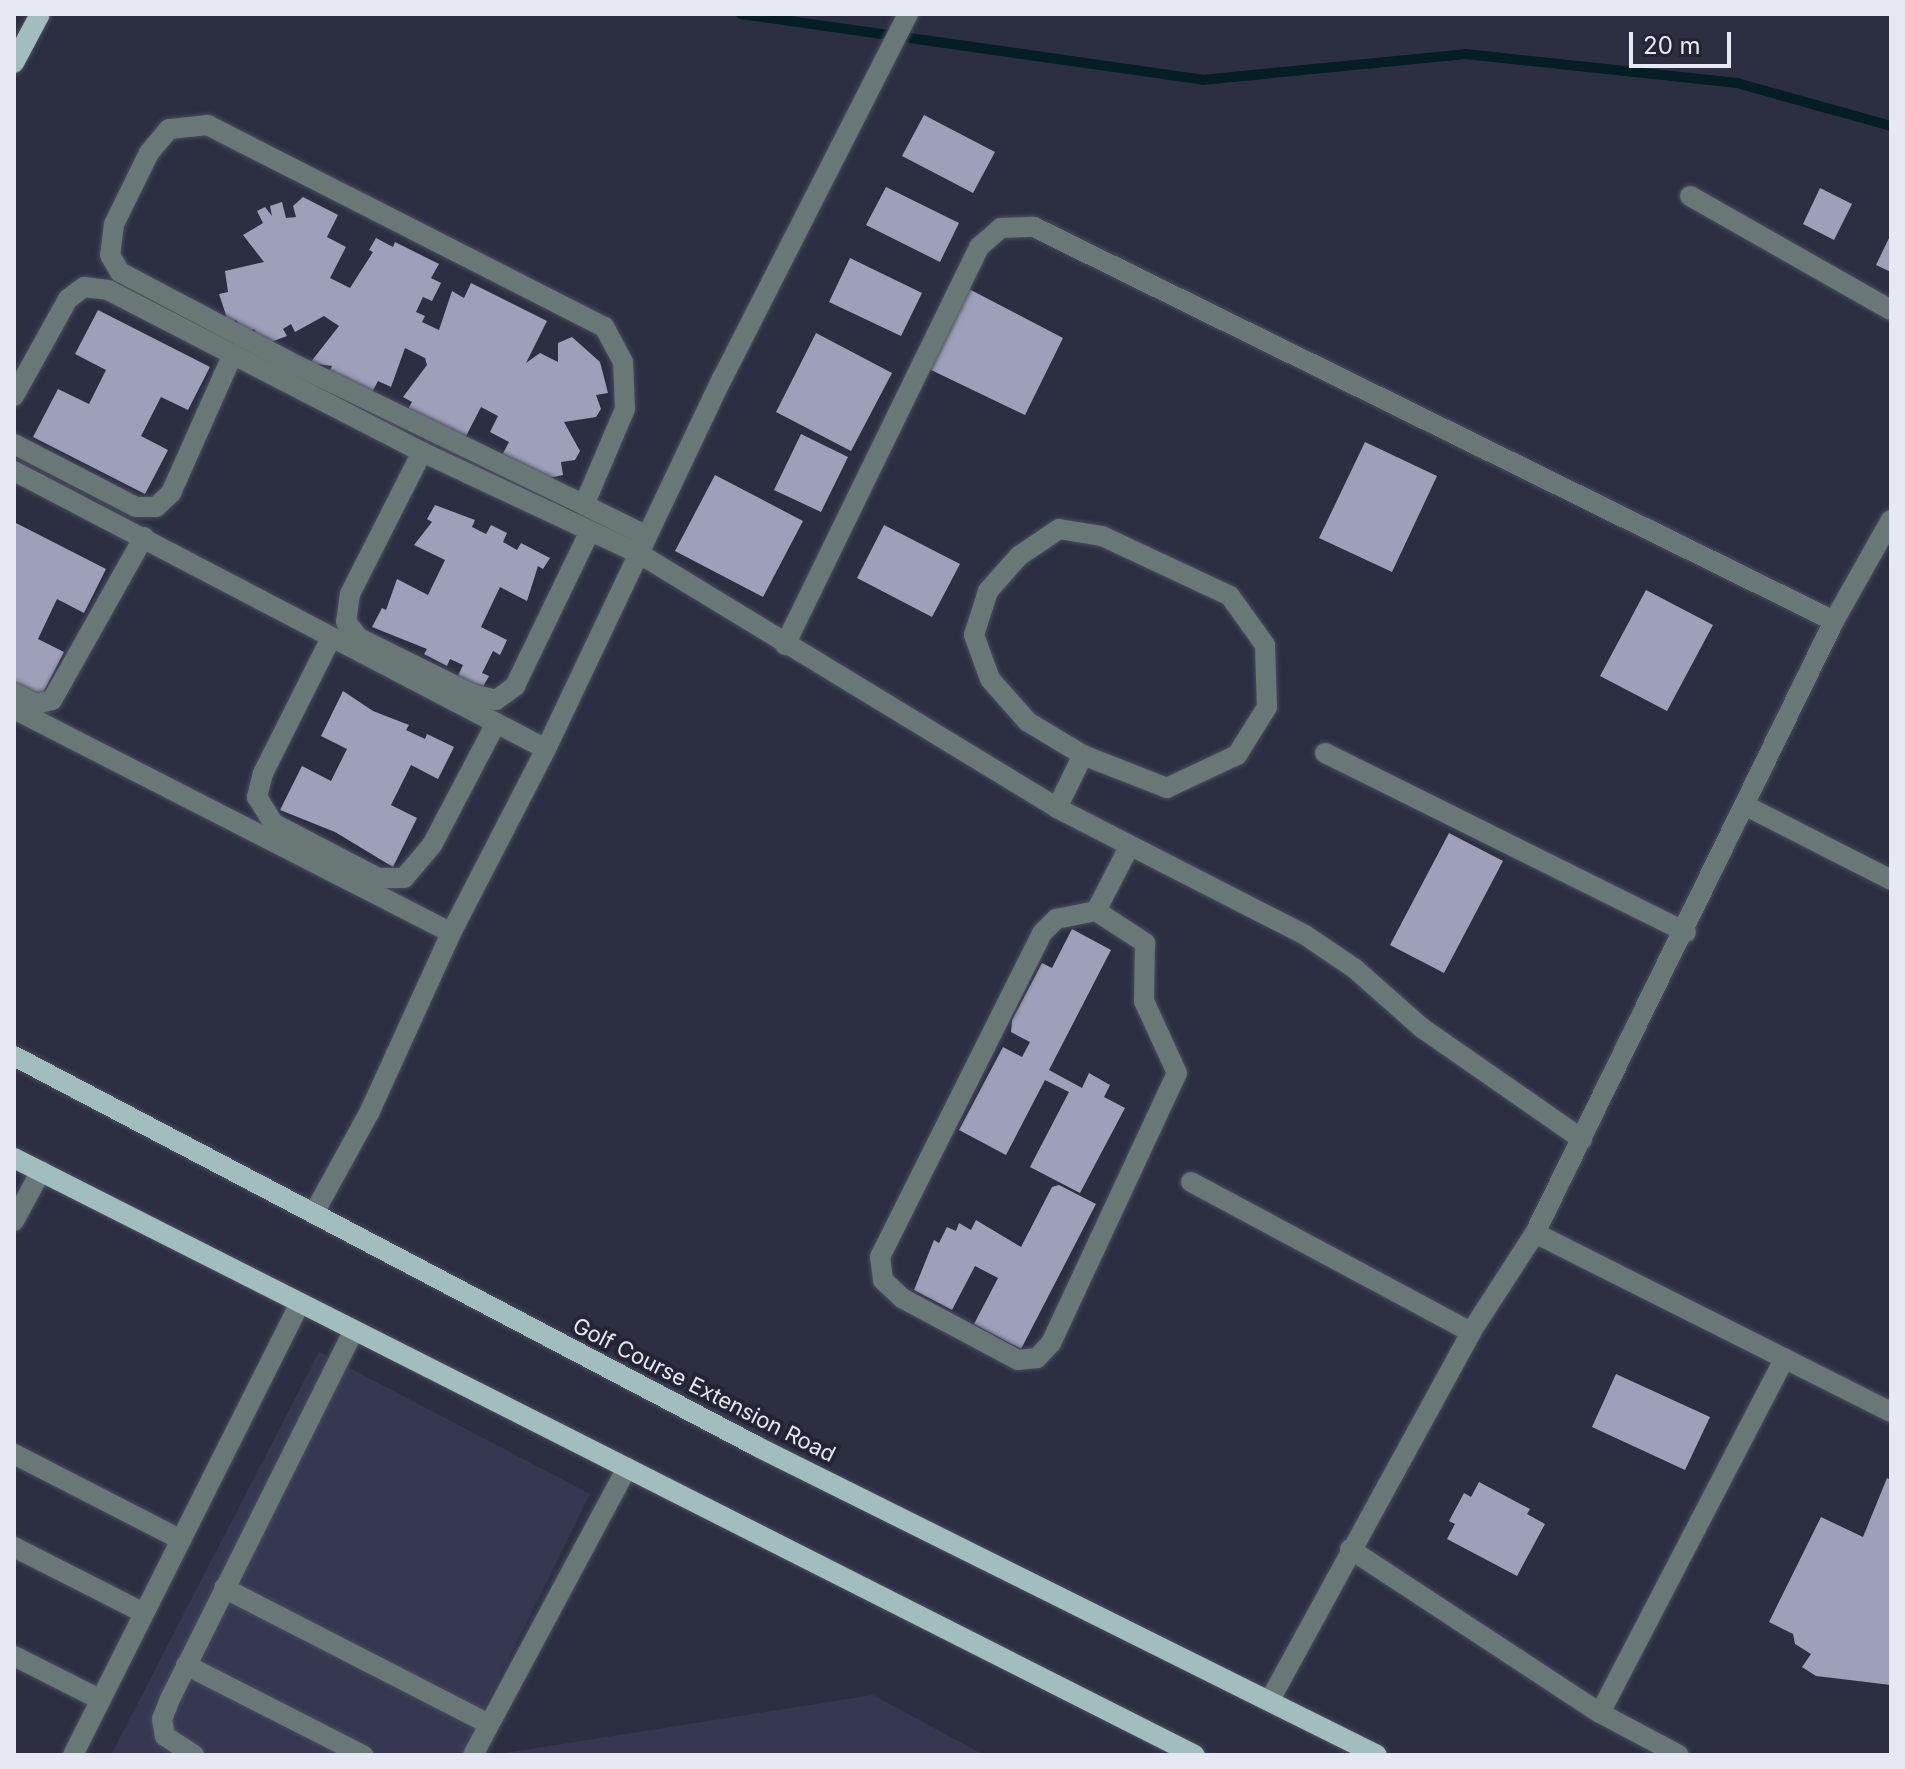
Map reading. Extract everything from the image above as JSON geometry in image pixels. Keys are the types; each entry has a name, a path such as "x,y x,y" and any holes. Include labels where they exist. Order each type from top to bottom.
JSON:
{"main road":[{"path":"14,63 40,14"},
{"name":"Golf Course Extension Road","path":"14,1056 758,1447 1271,1698 1377,1755"},
{"path":"14,1158 1195,1755"}],"street":[{"path":"314,1213 370,1111 451,933 546,749 643,545 906,17"},
{"path":"584,505 625,409 623,362 604,327 208,125 169,129 149,153 114,224 110,255 120,272 288,361 584,505 785,645 1057,808 1305,935 1354,968 1422,1028 1582,1139"},
{"path":"1690,196 1891,310"},
{"path":"785,645 979,247 1001,228 1023,227 1065,238 1834,621"},
{"path":"14,396 68,299 84,287 108,290 422,452 590,531 643,545"},
{"path":"14,444 136,507 156,507 171,493 233,354"},
{"path":"422,452 350,594 346,622 359,638 472,694 496,700 515,686 590,531"},
{"path":"14,471 546,749"},
{"path":"1271,1698 1471,1332 1535,1233 1748,807 1834,621 1891,520"},
{"path":"1059,529 1102,536 1230,596 1265,645 1267,707 1237,755 1167,788 1083,755 1028,722 990,679 974,635 988,591 1019,556 1059,529"},
{"path":"14,693 37,704 52,700 144,537"},
{"path":"331,638 263,773 257,797 273,823 312,844 378,878 404,878 432,845 496,723"},
{"path":"14,709 451,933"},
{"path":"1325,753 1686,932"},
{"path":"1057,808 1083,755"},
{"path":"1748,807 1891,880"},
{"path":"1096,911 1129,847"},
{"path":"1096,911 1145,943 1144,1001 1177,1073 1051,1343 1037,1358 1018,1360 902,1298 883,1280 880,1257 1042,933 1056,919 1096,911"},
{"path":"14,1221 41,1171"},
{"path":"1191,1182 1471,1332"},
{"path":"1535,1233 1891,1412"},
{"path":"73,1755 300,1303"},
{"path":"186,1753 165,1736 162,1719 354,1330"},
{"path":"1600,1713 1785,1358"},
{"path":"14,1454 181,1540"},
{"path":"473,1755 627,1468"},
{"path":"14,1547 144,1613"},
{"path":"1350,1549 1600,1713 1679,1755"},
{"path":"224,1588 489,1724"},
{"path":"14,1656 101,1700"},
{"path":"186,1665 363,1755"}],"shaded area":[{"path":"319,1352 590,1494 461,1755 111,1755"},
{"path":"873,1695 984,1755 492,1755"}],"building":[{"path":"924,115 995,152 973,193 902,156"},
{"path":"886,187 959,223 940,262 866,225"},
{"path":"1820,188 1852,204 1834,240 1803,224"},
{"path":"303,197 338,215 327,237 346,247 330,278 350,288 373,252 369,250 376,238 393,247 395,242 439,264 431,278 441,283 432,301 423,297 416,312 425,316 422,322 439,330 452,291 464,298 471,283 547,321 526,363 540,353 558,362 558,343 572,337 600,362 608,393 596,395 601,409 596,417 564,422 580,451 575,460 561,462 563,475 536,481 500,459 509,442 490,432 498,416 481,407 462,444 404,416 412,402 403,397 427,365 425,358 405,348 391,387 378,381 371,394 328,374 332,366 310,363 339,326 324,316 295,332 291,324 283,329 287,336 263,345 254,329 244,335 236,320 229,324 219,294 228,292 225,271 264,262 243,235 263,223 257,211 265,207 272,216 270,206 282,202 286,218 296,217 293,206"},
{"path":"1891,234 1891,272 1876,265"},
{"path":"850,258 922,293 901,336 829,302"},
{"path":"967,288 1063,338 1025,415 929,369"},
{"path":"98,310 210,367 188,410 161,397 141,436 168,450 145,494 33,437 58,389 89,404 106,370 75,354"},
{"path":"816,333 892,373 851,451 776,412"},
{"path":"801,434 848,457 821,512 774,490"},
{"path":"1365,442 1437,476 1392,572 1319,538"},
{"path":"715,475 803,521 763,597 675,551"},
{"path":"435,505 475,520 472,527 486,534 491,525 507,533 503,542 517,550 521,543 550,558 543,569 538,566 527,601 500,587 481,627 507,640 500,655 493,651 482,673 489,676 480,692 456,680 463,665 450,659 447,666 424,654 427,649 372,627 382,608 386,610 397,579 428,595 445,560 414,545 432,522 427,519"},
{"path":"14,522 106,569 84,613 57,599 38,639 64,652 41,697 14,683"},
{"path":"884,525 960,564 932,617 857,578"},
{"path":"1646,590 1713,625 1667,711 1600,676"},
{"path":"343,691 373,711 409,725 406,730 425,739 427,734 454,747 438,779 411,765 391,805 417,818 393,867 335,832 280,810 302,766 331,781 347,749 321,736"},
{"path":"1449,833 1503,861 1444,973 1390,945"},
{"path":"1072,929 1111,950 1049,1070 1082,1088 1089,1073 1110,1085 1104,1097 1125,1108 1080,1193 1030,1167 1069,1092 1045,1080 1006,1155 959,1130 1003,1047 1022,1057 1030,1042 1011,1032 1012,1020 1042,963 1052,968"},
{"path":"1059,1185 1096,1204 1021,1349 974,1324 998,1278 975,1266 952,1310 914,1290 934,1240 939,1243 947,1227 956,1231 959,1223 971,1230 976,1220 1021,1247 1052,1187"},
{"path":"1616,1374 1710,1417 1685,1470 1592,1427"},
{"path":"1887,1478 1891,1480 1891,1685 1816,1676 1802,1667 1811,1654 1795,1644 1793,1634 1769,1622 1821,1517 1863,1537"},
{"path":"1479,1482 1530,1509 1527,1514 1545,1524 1517,1576 1447,1539 1455,1524 1449,1521 1464,1493 1471,1497"}],"waterway":[{"path":"741,14 1202,80 1466,54 1737,83 1891,126"}]}
